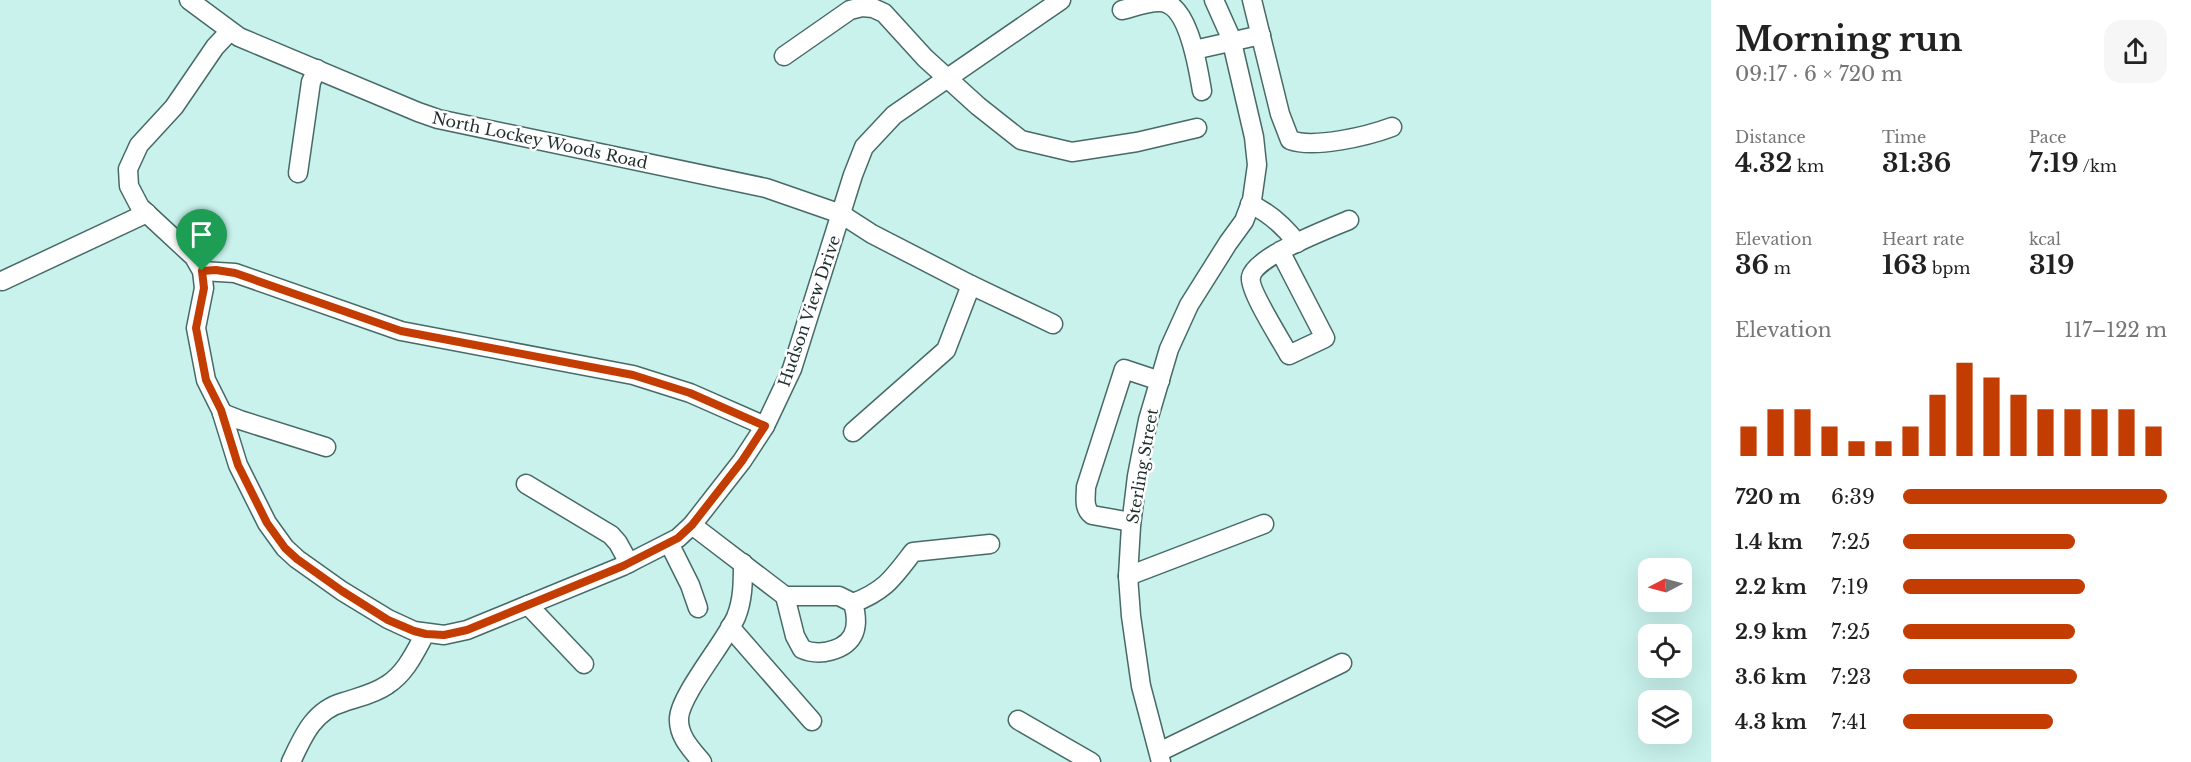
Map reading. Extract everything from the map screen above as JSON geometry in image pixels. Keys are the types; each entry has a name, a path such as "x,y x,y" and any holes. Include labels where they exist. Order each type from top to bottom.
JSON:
{"street":[{"name":"North Lockey Woods Road","path":"189,0 239,37 438,119 766,188 841,214 872,234 1053,324"},
{"name":"Hudson View Drive","path":"202,271 204,288 196,328 206,380 222,413 238,465 267,523 285,548 342,591 388,620 426,634 444,635 467,630 628,563 678,538 692,525 742,461 765,426 792,369 856,165 864,147 894,115 1061,0"},
{"name":"Sterling Street","path":"1160,757 1141,686 1131,616 1128,576 1131,522 1148,420 1170,349 1189,305 1244,221 1252,197 1257,165 1254,137 1232,41 1214,0"},
{"path":"1252,0 1280,114 1290,140 1302,143 1359,137 1392,127"},
{"path":"1122,10 1160,2 1173,6 1184,23 1194,50 1202,91"},
{"path":"784,56 850,10 862,7 873,8 884,13 925,58 978,106 1021,140 1072,152 1137,142 1197,128"},
{"path":"230,31 215,47 174,107 139,145 128,169 129,186 140,207 194,257 202,271 235,273 401,331 633,375 690,393 765,426"},
{"path":"1194,50 1261,35"},
{"path":"298,173 311,82 317,69"},
{"path":"1252,197 1288,231 1297,243"},
{"path":"2,281 147,213"},
{"path":"1280,251 1325,338 1289,355 1251,283 1251,276 1256,268 1280,251 1349,220"},
{"path":"853,432 946,350 971,285"},
{"path":"1131,522 1092,515 1088,512 1086,487 1124,369 1160,381"},
{"path":"222,413 326,447"},
{"path":"526,484 611,536 618,543 628,563"},
{"path":"1128,576 1264,524"},
{"path":"692,525 785,596 795,636 802,649 816,653 838,649 849,642 855,627 856,612 853,603"},
{"path":"669,543 690,585 698,608"},
{"path":"785,596 839,596 853,603 874,596 894,578 913,552 990,544"},
{"path":"702,762 682,735 679,717 686,699 735,618 742,598 743,563"},
{"path":"528,605 584,664"},
{"path":"730,627 812,721"},
{"path":"291,762 317,716 340,702 368,695 387,686 403,672 426,634"},
{"path":"1160,757 1342,663"},
{"path":"1018,720 1091,762"}],"route":[{"path":"216,270 235,273 401,331 633,375 690,393 765,426 742,461 692,525 678,538 623,566 467,630 444,635 414,631 388,620 297,559 285,548 267,523 238,465 221,410 206,380 196,328 204,288 202,271 216,270"}]}
